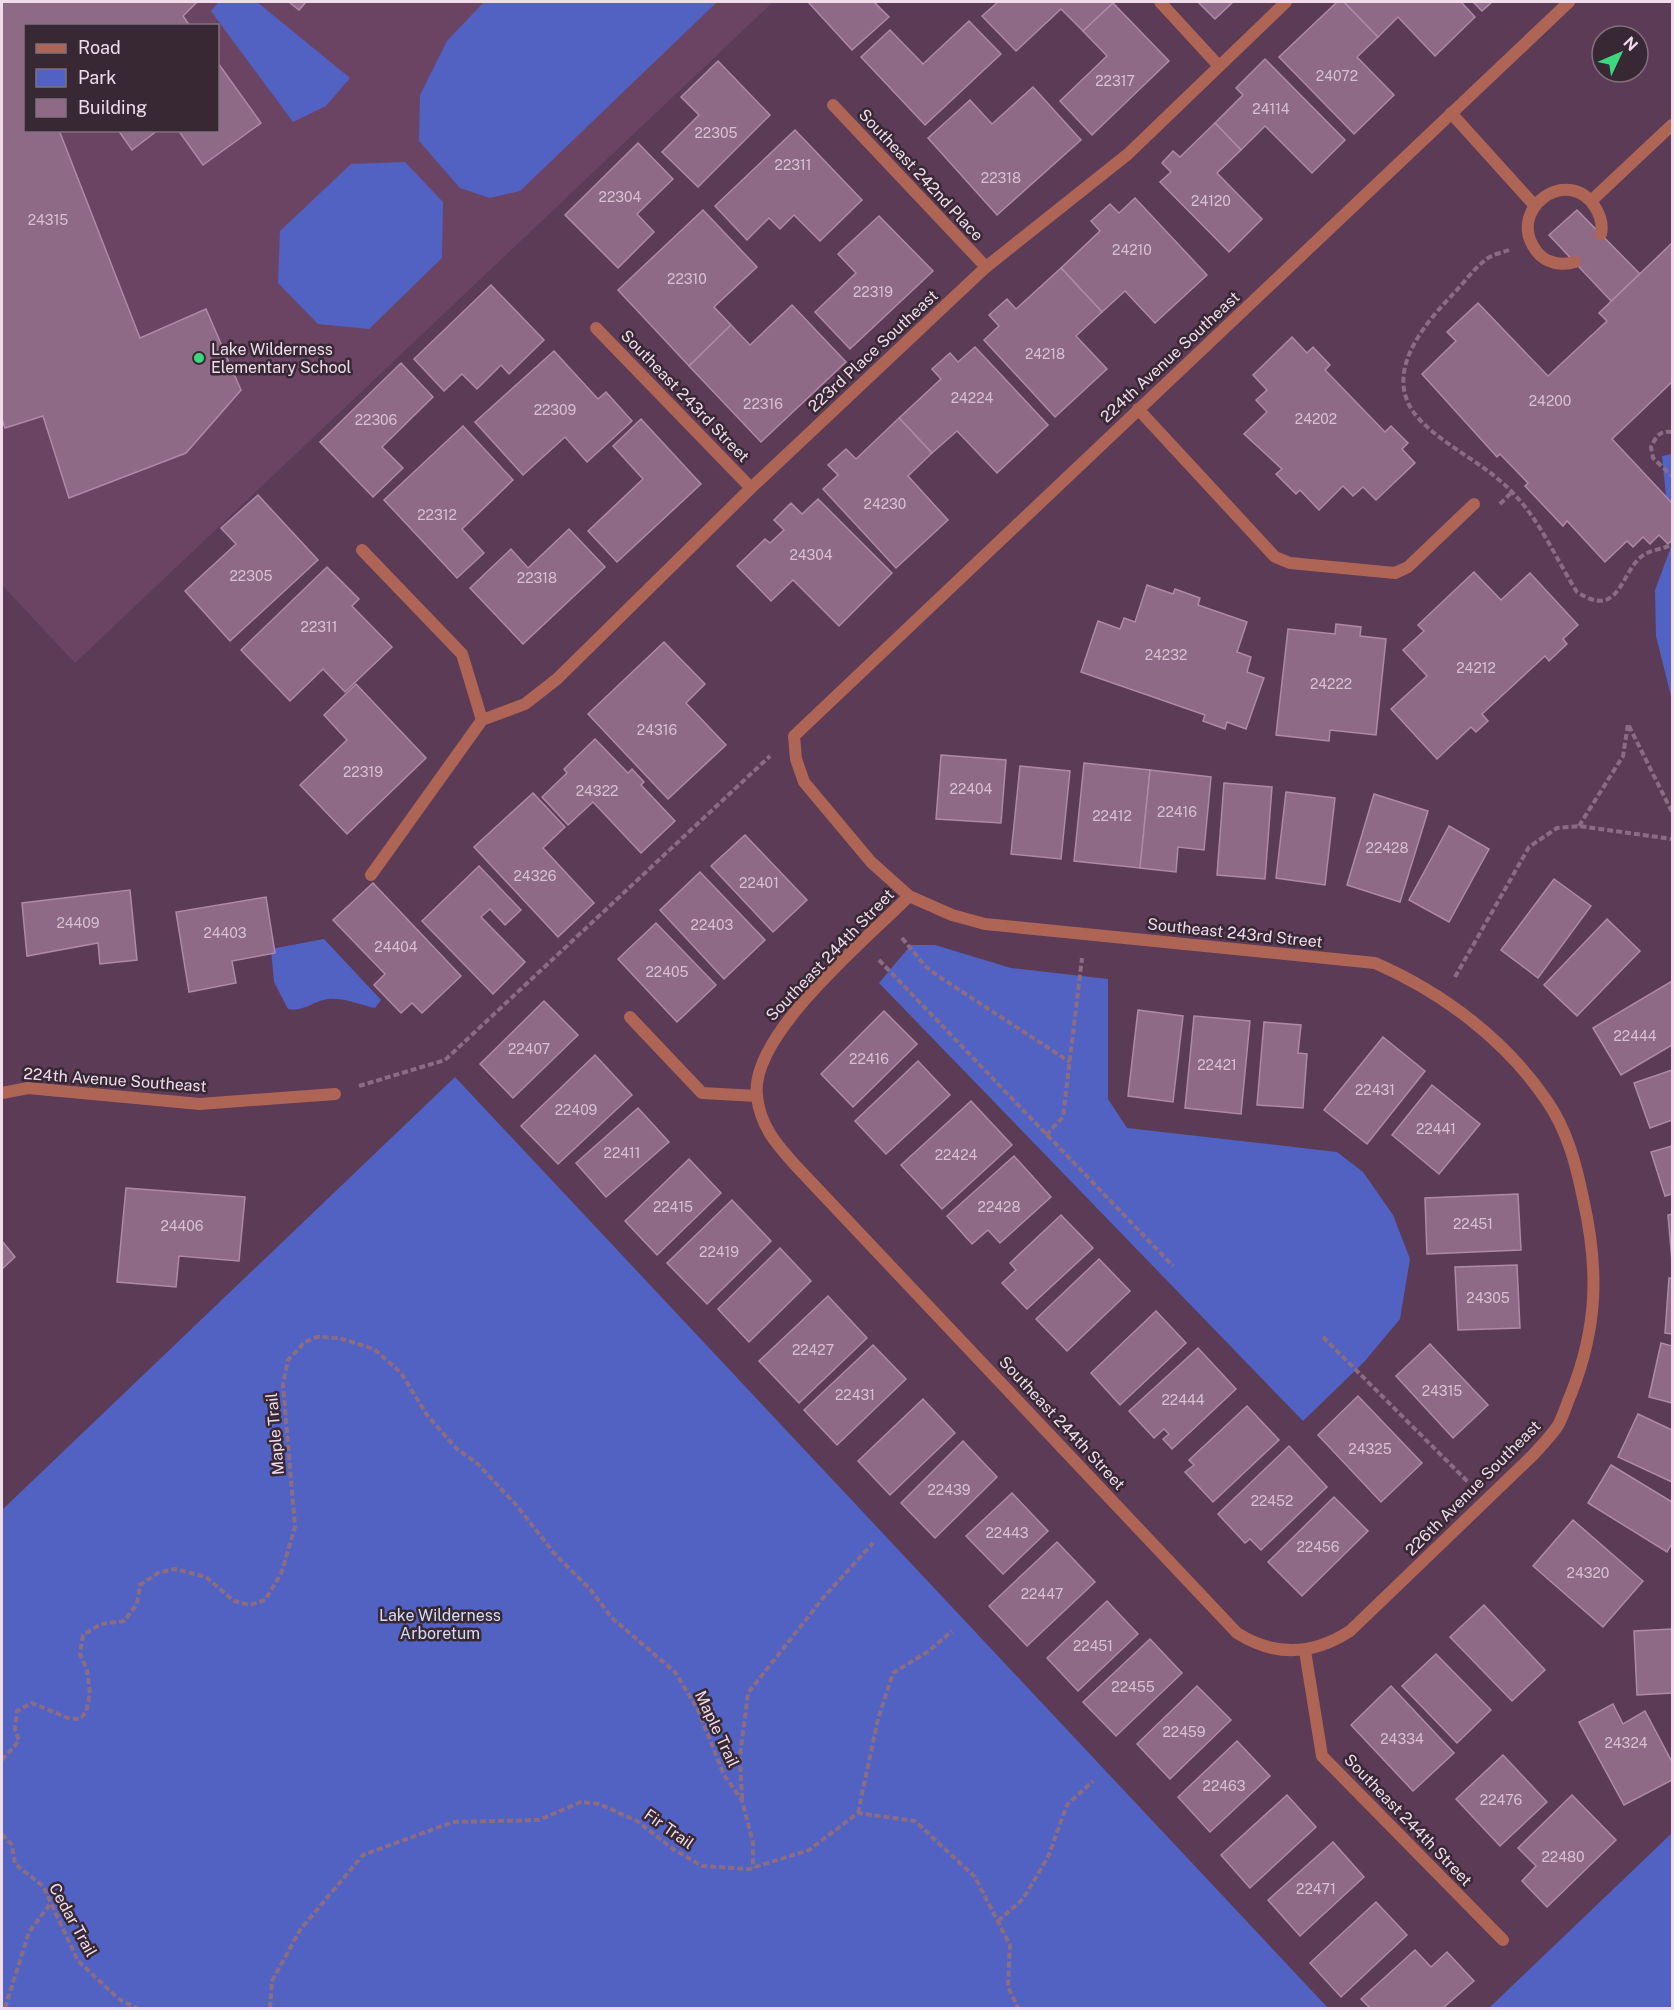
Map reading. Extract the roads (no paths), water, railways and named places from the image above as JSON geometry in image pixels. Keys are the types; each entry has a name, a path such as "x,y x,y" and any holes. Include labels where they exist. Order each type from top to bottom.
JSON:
{"street":[{"path":"1160,2 1218,65"},
{"name":"223rd Place Southeast","path":"482,720 525,704 557,680 751,488 986,267 1128,154 1286,2"},
{"name":"224th Avenue Southeast","path":"794,736 1569,2"},
{"name":"Southeast 242nd Place","path":"833,105 986,267"},
{"path":"1451,113 1535,206"},
{"path":"1591,201 1672,125"},
{"path":"1575,262 1564,265 1550,262 1538,254 1530,241 1527,227 1530,213 1535,206 1551,192 1565,190 1579,193 1591,201 1599,213 1601,234"},
{"name":"Southeast 243rd Street","path":"596,328 751,488"},
{"path":"1138,409 1275,557 1290,563 1395,573 1408,567 1474,504"},
{"path":"362,550 462,654 482,720 371,875"},
{"name":"Southeast 243rd Street","path":"794,736 796,759 804,782 871,862 909,896 952,915 985,924 1376,963 1411,979 1442,999 1488,1034 1524,1070 1548,1102 1569,1143 1578,1172 1594,1261"},
{"name":"Southeast 244th Street","path":"909,896 861,942 776,1036 760,1068 756,1096 766,1130 779,1147 1236,1633 1252,1643 1270,1648 1305,1651 1322,1756 1503,1940"},
{"path":"630,1017 702,1093 756,1096"},
{"name":"224th Avenue Southeast","path":"2,1093 28,1088 200,1104 335,1094"},
{"name":"226th Avenue Southeast","path":"1305,1651 1333,1642 1350,1631 1533,1455 1557,1427 1587,1346 1594,1307 1594,1261"}],"place":[{"name":"Lake Wilderness Elementary School","path":"199,358"}],"park label":[{"name":"Lake Wilderness Arboretum","path":"440,1624"}]}
